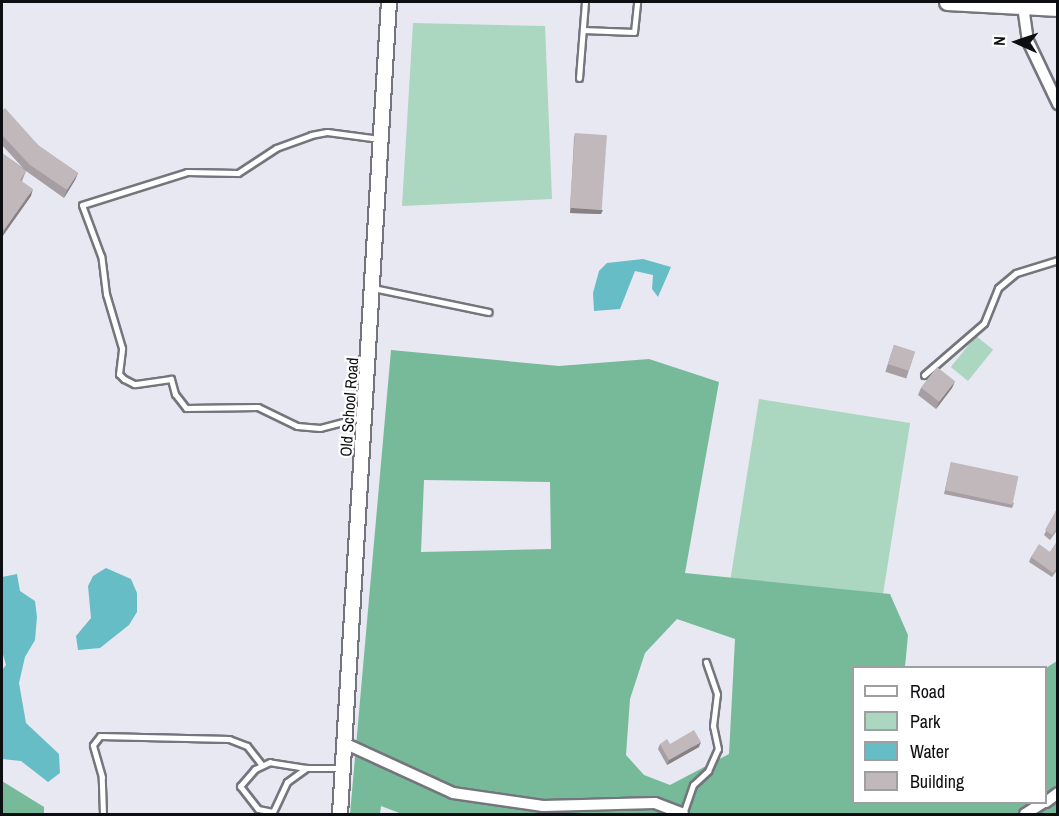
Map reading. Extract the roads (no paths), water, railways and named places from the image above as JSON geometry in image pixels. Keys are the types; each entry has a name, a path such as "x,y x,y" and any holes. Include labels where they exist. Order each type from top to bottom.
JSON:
{"main road":[{"path":"946,2 1058,8"}],"street":[{"name":"Old School Road","path":"340,814 389,2"},
{"path":"1023,6 1028,41 1058,104"},
{"path":"344,743 453,793 543,806 655,803 683,814"},
{"path":"1025,814 1042,804"}],"lane":[{"path":"579,78 585,2"},
{"path":"583,30 634,32 637,2"},
{"path":"364,416 320,428 297,426 258,407 186,408 175,394 171,379 134,384 124,380 119,374 122,348 106,294 101,256 82,205 187,172 238,173 276,148 311,135 327,132 381,139"},
{"path":"924,375 984,323 998,288 1016,273 1058,260"},
{"path":"373,288 489,312"},
{"path":"683,814 693,785 708,771 717,749 713,726 717,694 706,662"},
{"path":"103,814 102,777 93,745 100,736 229,740 247,746 262,765"},
{"path":"306,768 287,782 273,812 265,813 240,786 262,765 283,761 306,768 343,768"}],"water":[{"path":"643,259 671,267 658,297 652,289 653,275 635,271 620,309 594,311 593,293 599,271 607,263"},
{"path":"106,568 131,579 137,593 137,612 129,625 100,648 78,650 76,636 91,618 88,586 93,576"},
{"path":"17,574 20,591 35,601 37,617 35,640 25,657 19,683 26,723 59,754 60,773 48,782 21,761 2,759 2,670 6,665 2,651 2,577"}]}
